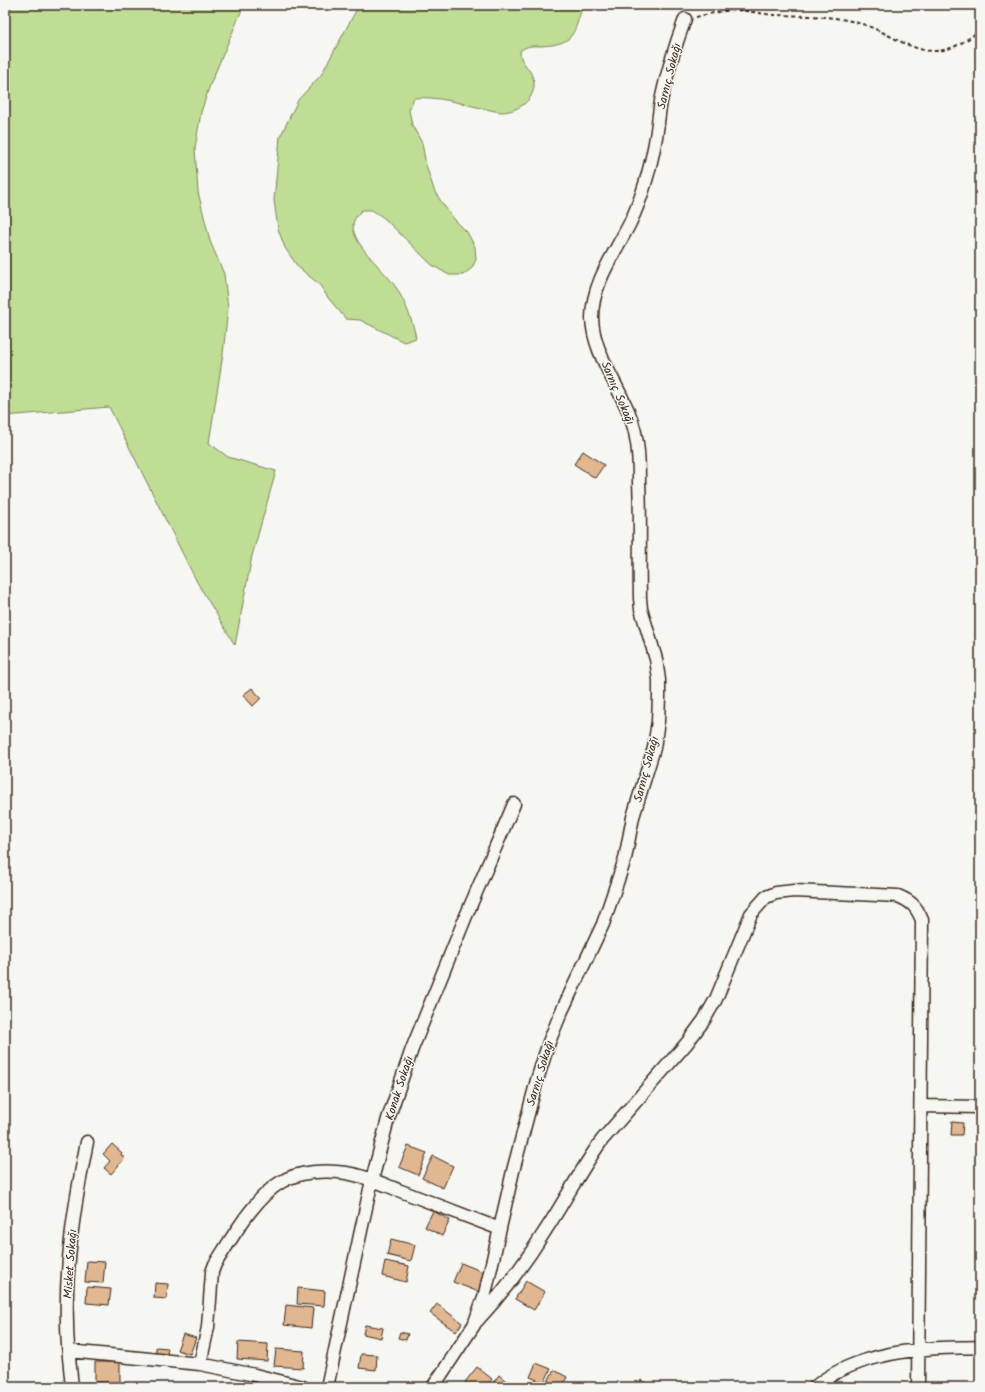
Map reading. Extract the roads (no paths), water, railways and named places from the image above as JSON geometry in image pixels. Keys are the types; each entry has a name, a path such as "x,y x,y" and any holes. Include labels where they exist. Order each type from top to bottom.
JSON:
{"street":[{"name":"Sarnıç Sokağı","path":"433,1387 474,1325 485,1294 513,1171 548,1042 603,924 625,859 637,801 654,748 657,728 659,680 656,659 641,609 640,496 637,443 632,422 624,402 598,347 593,331 592,317 598,286 603,273 638,204 645,183 653,155 666,77 685,19"},
{"name":"Konak Sokağı","path":"328,1387 372,1180 388,1119 412,1049 466,916 514,804"},
{"path":"474,1325 516,1275 602,1140 687,1043 704,1020 716,998 751,914 766,898 776,893 794,891 898,896 910,901 917,908 922,920 918,1387"},
{"path":"921,1106 980,1107"},
{"name":"Misket Sokağı","path":"72,1387 67,1325 70,1252 74,1215 87,1142"},
{"path":"200,1364 208,1327 212,1272 215,1264 254,1207 280,1182 294,1175 321,1172 346,1173 372,1180 500,1229"},
{"path":"815,1387 839,1371 874,1358 919,1350 980,1347"},
{"path":"69,1351 200,1364 255,1375 303,1387"}]}
